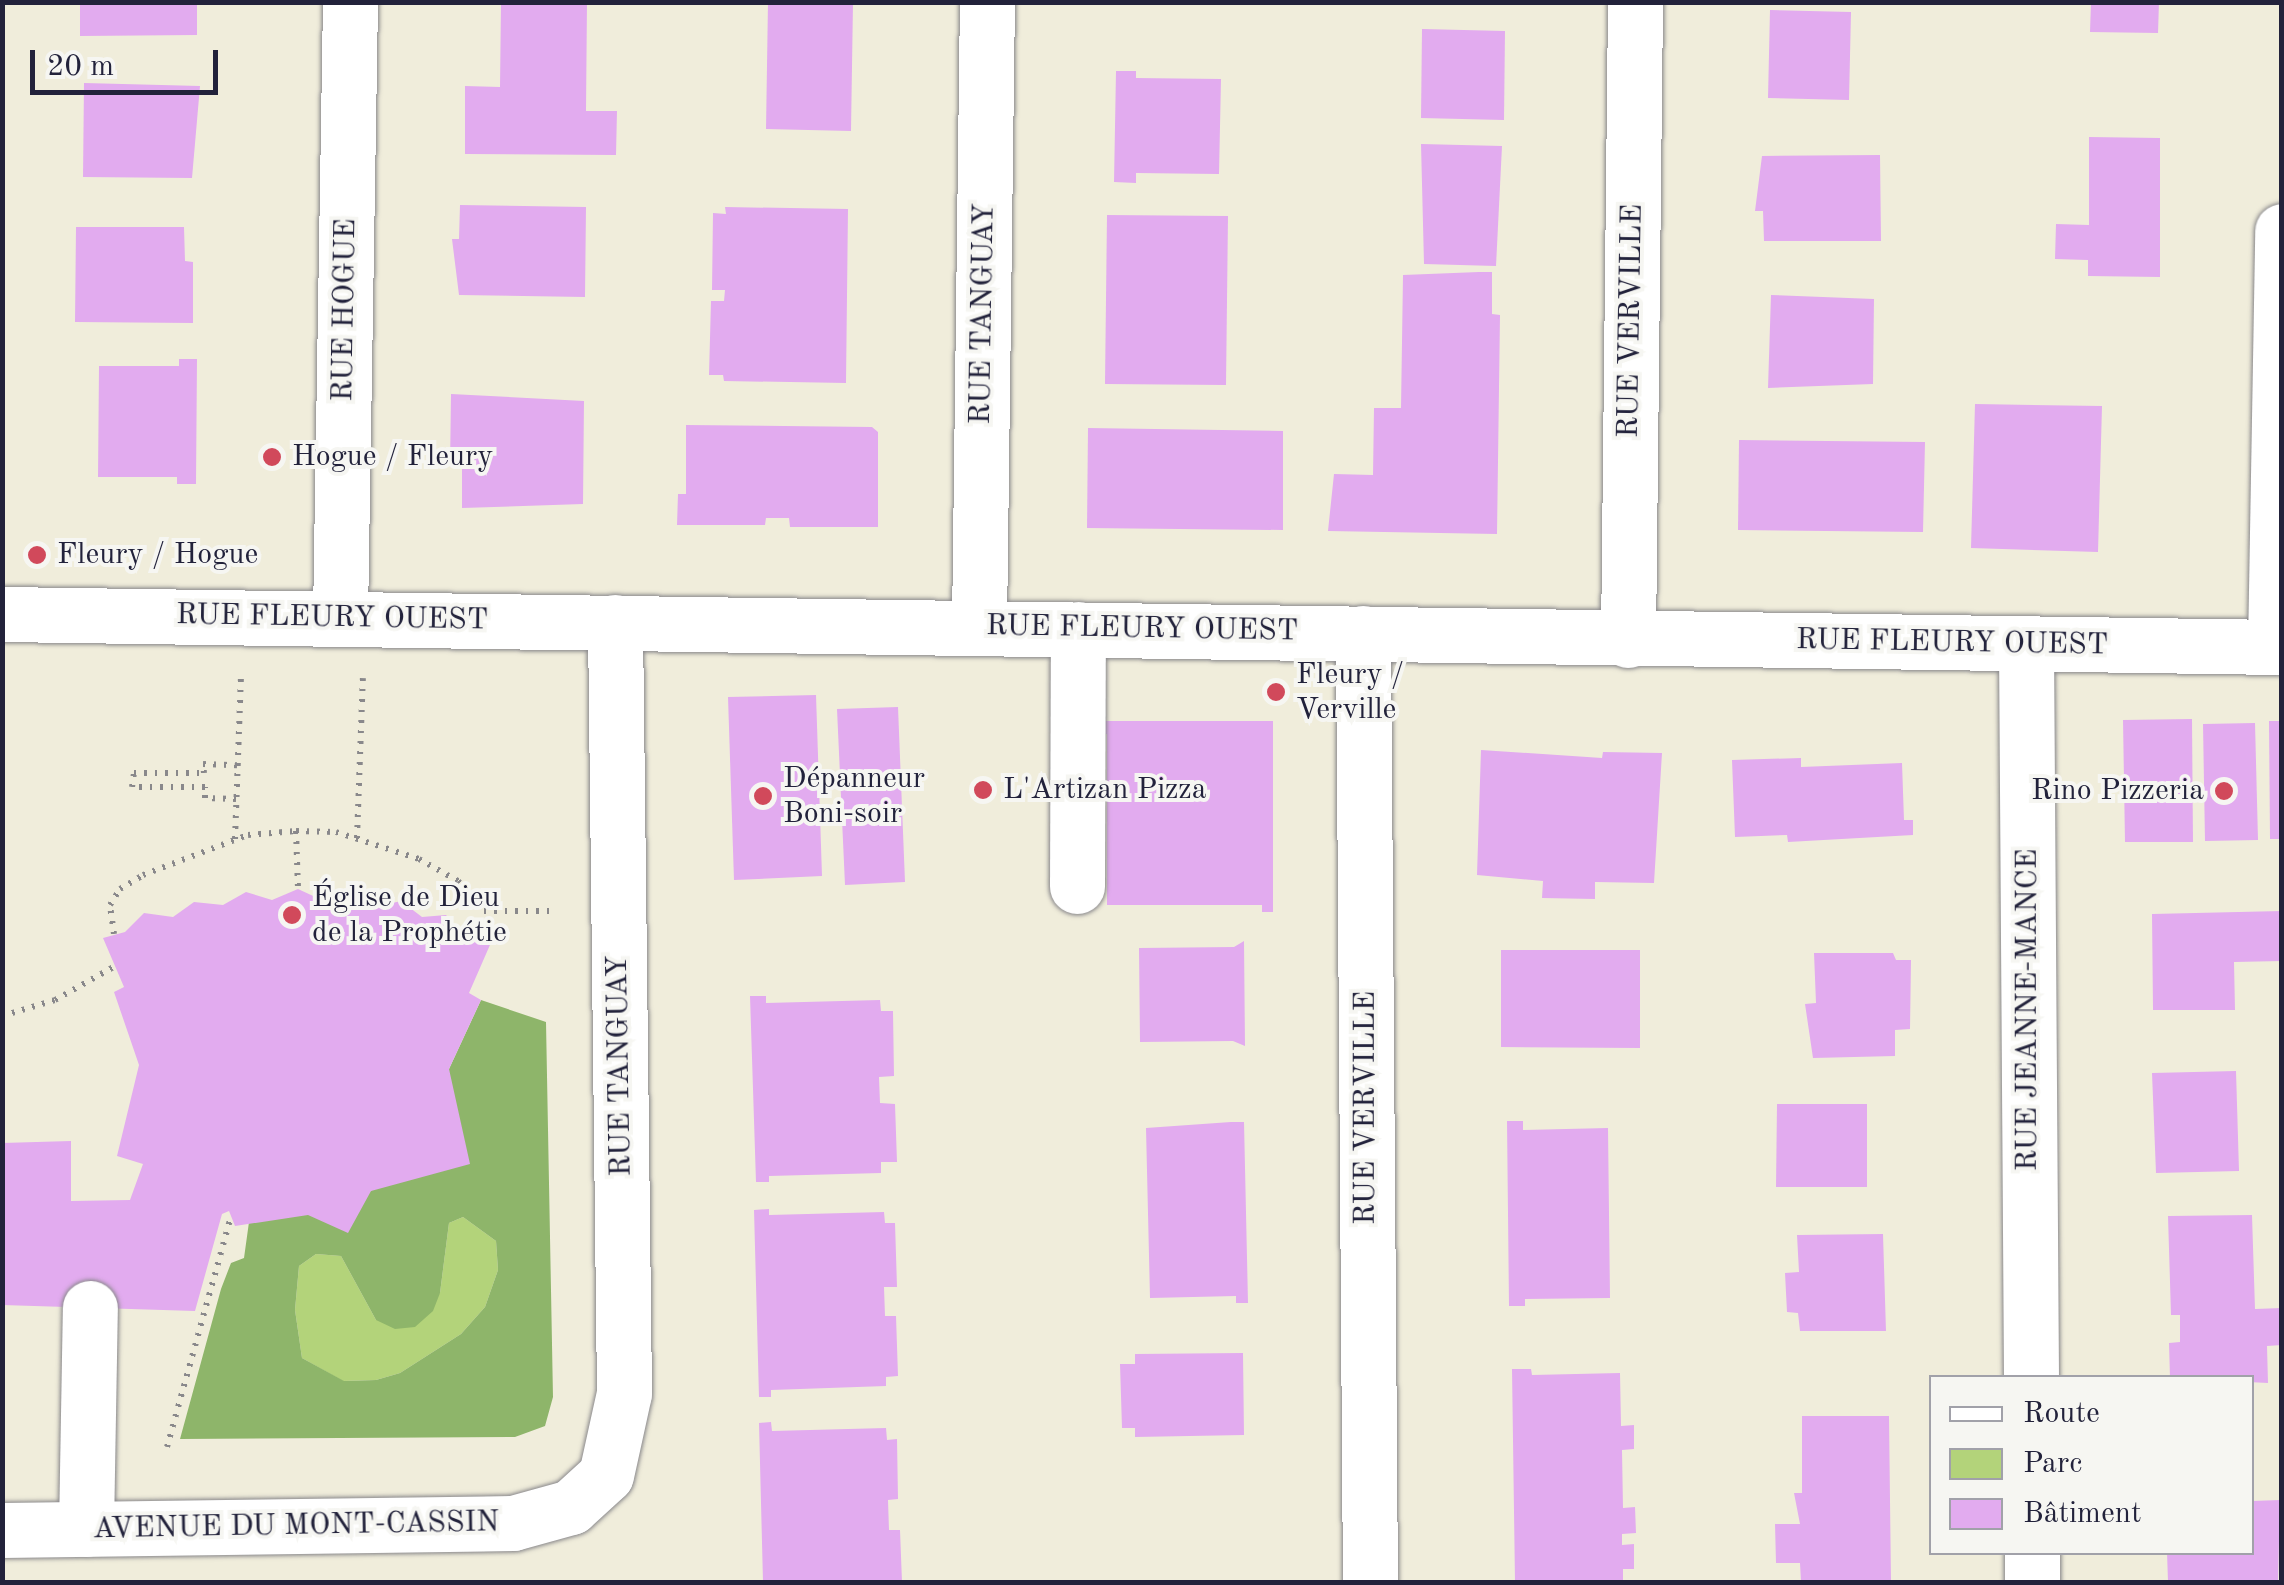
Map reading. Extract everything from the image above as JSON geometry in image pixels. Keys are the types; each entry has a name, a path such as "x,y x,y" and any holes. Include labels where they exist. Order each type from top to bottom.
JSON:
{"street":[{"name":"RUE HOGUE","path":"340,617 350,2"},
{"name":"RUE TANGUAY","path":"980,626 988,2"},
{"name":"RUE VERVILLE","path":"1628,640 1635,2"},
{"path":"2278,647 2282,230"},
{"name":"RUE FLEURY OUEST","path":"2,614 2278,647"},
{"name":"RUE TANGUAY","path":"584,1498 613,1456 624,1392 615,622"},
{"path":"1078,629 1078,886"},
{"name":"RUE VERVILLE","path":"1363,633 1370,1582"},
{"name":"RUE JEANNE-MANCE","path":"2026,643 2030,1375"},
{"path":"86,1529 90,1308"},
{"name":"AVENUE DU MONT-CASSIN","path":"2,1530 488,1525 554,1515 584,1498"},
{"path":"2032,1555 2032,1582"}],"path":[{"path":"235,839 241,676"},
{"path":"357,838 363,677"},
{"path":"236,766 134,774 132,787 205,787 205,798 236,799"},
{"path":"296,830 298,889"},
{"path":"114,934 110,905 120,889 235,839 296,830 357,838 458,880 484,911 552,911"},
{"path":"2,1016 54,1000 115,966"},
{"path":"166,1448 231,1218"}],"green space":[{"path":"481,1000 546,1022 553,1397 545,1426 515,1437 180,1439 221,1289 231,1263 244,1258 249,1222 371,1191 449,1069","holes":["463,1217 496,1241 498,1270 485,1307 461,1334 400,1373 376,1380 344,1381 302,1358 295,1310 299,1266 316,1254 341,1256 376,1320 395,1329 415,1327 433,1311 440,1293 449,1223"]},
{"path":"463,1217 496,1241 498,1270 485,1307 461,1334 400,1373 376,1380 343,1381 302,1358 295,1310 299,1266 316,1254 341,1256 376,1320 440,1293 449,1223"}],"building":[{"path":"80,2 197,2 197,35 80,36"},
{"path":"501,2 587,2 586,111 617,111 616,155 465,154 465,86 500,87"},
{"path":"768,2 853,2 851,131 766,129"},
{"path":"2091,2 2159,2 2158,33 2090,32"},
{"path":"1770,10 1851,12 1849,100 1768,98"},
{"path":"1422,29 1505,31 1504,120 1421,118"},
{"path":"1116,71 1136,71 1136,78 1221,79 1219,174 1136,173 1136,183 1114,182"},
{"path":"84,83 200,86 192,178 83,177"},
{"path":"2089,137 2160,138 2160,277 2088,276 2088,260 2055,259 2056,224 2089,225"},
{"path":"1421,144 1502,146 1496,266 1424,264"},
{"path":"1880,155 1881,241 1764,241 1763,211 1755,211 1762,156"},
{"path":"460,205 586,207 585,297 459,295 452,239 459,239"},
{"path":"725,207 848,209 846,383 724,381 723,375 709,375 711,301 724,301 725,290 712,290 713,213 726,214"},
{"path":"1107,215 1228,216 1226,385 1105,384"},
{"path":"76,227 184,227 185,261 193,262 193,323 75,322"},
{"path":"1492,272 1492,314 1500,315 1497,534 1328,531 1334,474 1373,475 1374,408 1401,408 1403,275"},
{"path":"1771,295 1874,299 1873,384 1768,388"},
{"path":"179,359 197,359 196,484 177,484 177,477 98,477 99,366 179,366"},
{"path":"451,394 584,401 583,504 462,508 462,467 450,467"},
{"path":"1975,404 2102,406 2098,552 1971,548"},
{"path":"686,425 872,427 878,432 878,527 790,527 789,518 766,518 765,525 677,525 678,494 686,494"},
{"path":"1088,428 1283,431 1283,530 1087,528"},
{"path":"1739,440 1925,442 1923,532 1738,530"},
{"path":"816,695 822,876 734,880 728,697"},
{"path":"898,707 905,882 845,885 837,709"},
{"path":"2192,719 2193,842 2125,842 2123,720"},
{"path":"1099,721 1273,721 1273,912 1262,912 1262,905 1107,905 1107,734 1099,734"},
{"path":"2269,721 2282,721 2282,839 2270,839"},
{"path":"2255,723 2258,840 2205,841 2203,724"},
{"path":"1481,750 1602,758 1603,752 1662,753 1654,883 1595,882 1595,899 1542,898 1543,881 1477,875"},
{"path":"1801,758 1801,767 1902,763 1904,820 1913,820 1913,835 1788,842 1787,835 1735,837 1732,760"},
{"path":"298,889 324,901 352,891 375,907 401,901 422,917 446,915 464,936 493,938 469,993 481,1000 449,1069 470,1164 371,1191 348,1233 308,1215 235,1226 229,1211 222,1214 195,1311 2,1305 2,1143 71,1141 71,1201 130,1200 143,1164 117,1156 139,1065 114,992 124,987 103,938 125,932 144,913 173,917 194,902 223,905 246,892 272,900"},
{"path":"2282,911 2282,961 2234,962 2235,1010 2153,1010 2152,914"},
{"path":"1244,941 1245,1046 1233,1041 1140,1042 1139,948 1234,947"},
{"path":"1501,950 1640,950 1640,1048 1501,1047"},
{"path":"1814,953 1893,953 1896,960 1911,960 1910,1029 1895,1030 1895,1056 1813,1058 1805,1004 1816,1003"},
{"path":"750,996 766,996 766,1003 880,1000 881,1011 893,1011 894,1076 879,1077 880,1103 895,1104 897,1162 881,1162 881,1173 769,1176 769,1182 756,1182"},
{"path":"2236,1071 2239,1171 2156,1173 2152,1073"},
{"path":"1777,1104 1867,1104 1867,1187 1776,1187"},
{"path":"1507,1121 1523,1121 1523,1130 1608,1128 1610,1298 1525,1299 1525,1306 1509,1306"},
{"path":"1244,1122 1248,1303 1236,1303 1236,1296 1150,1298 1146,1128"},
{"path":"769,1209 769,1215 884,1212 885,1223 895,1223 897,1287 884,1287 885,1316 896,1316 898,1376 886,1377 886,1386 771,1390 771,1397 759,1397 754,1210"},
{"path":"2252,1215 2255,1309 2282,1308 2282,1345 2267,1346 2268,1383 2254,1382 2254,1375 2170,1375 2169,1343 2180,1342 2180,1315 2171,1315 2168,1216"},
{"path":"1883,1234 1886,1331 1800,1331 1798,1313 1787,1312 1785,1273 1799,1272 1797,1235"},
{"path":"1243,1353 1244,1435 1135,1437 1135,1428 1122,1428 1120,1364 1135,1364 1135,1354"},
{"path":"1512,1369 1531,1369 1532,1375 1620,1373 1621,1426 1634,1425 1634,1449 1622,1450 1623,1508 1635,1507 1636,1533 1622,1534 1622,1545 1634,1544 1634,1569 1623,1569 1623,1582 1515,1582"},
{"path":"1802,1416 1889,1416 1891,1582 1801,1582 1800,1563 1776,1563 1775,1524 1800,1524 1794,1493 1802,1493"},
{"path":"771,1422 772,1431 886,1428 887,1440 897,1439 898,1499 888,1500 889,1530 900,1530 902,1582 763,1582 759,1423"},
{"path":"2280,1500 2278,1582 2168,1582 2167,1555 2254,1555 2254,1501"}],"place":[{"name":"Hogue / Fleury","path":"272,457"},
{"name":"Fleury / Hogue","path":"37,555"},
{"name":"Fleury / Verville","path":"1276,692"},
{"name":"L'Artizan Pizza","path":"983,790"},
{"name":"Rino Pizzeria","path":"2224,791"},
{"name":"Dépanneur Boni-soir","path":"763,796"},
{"name":"Église de Dieu de la Prophétie","path":"292,915"}]}
